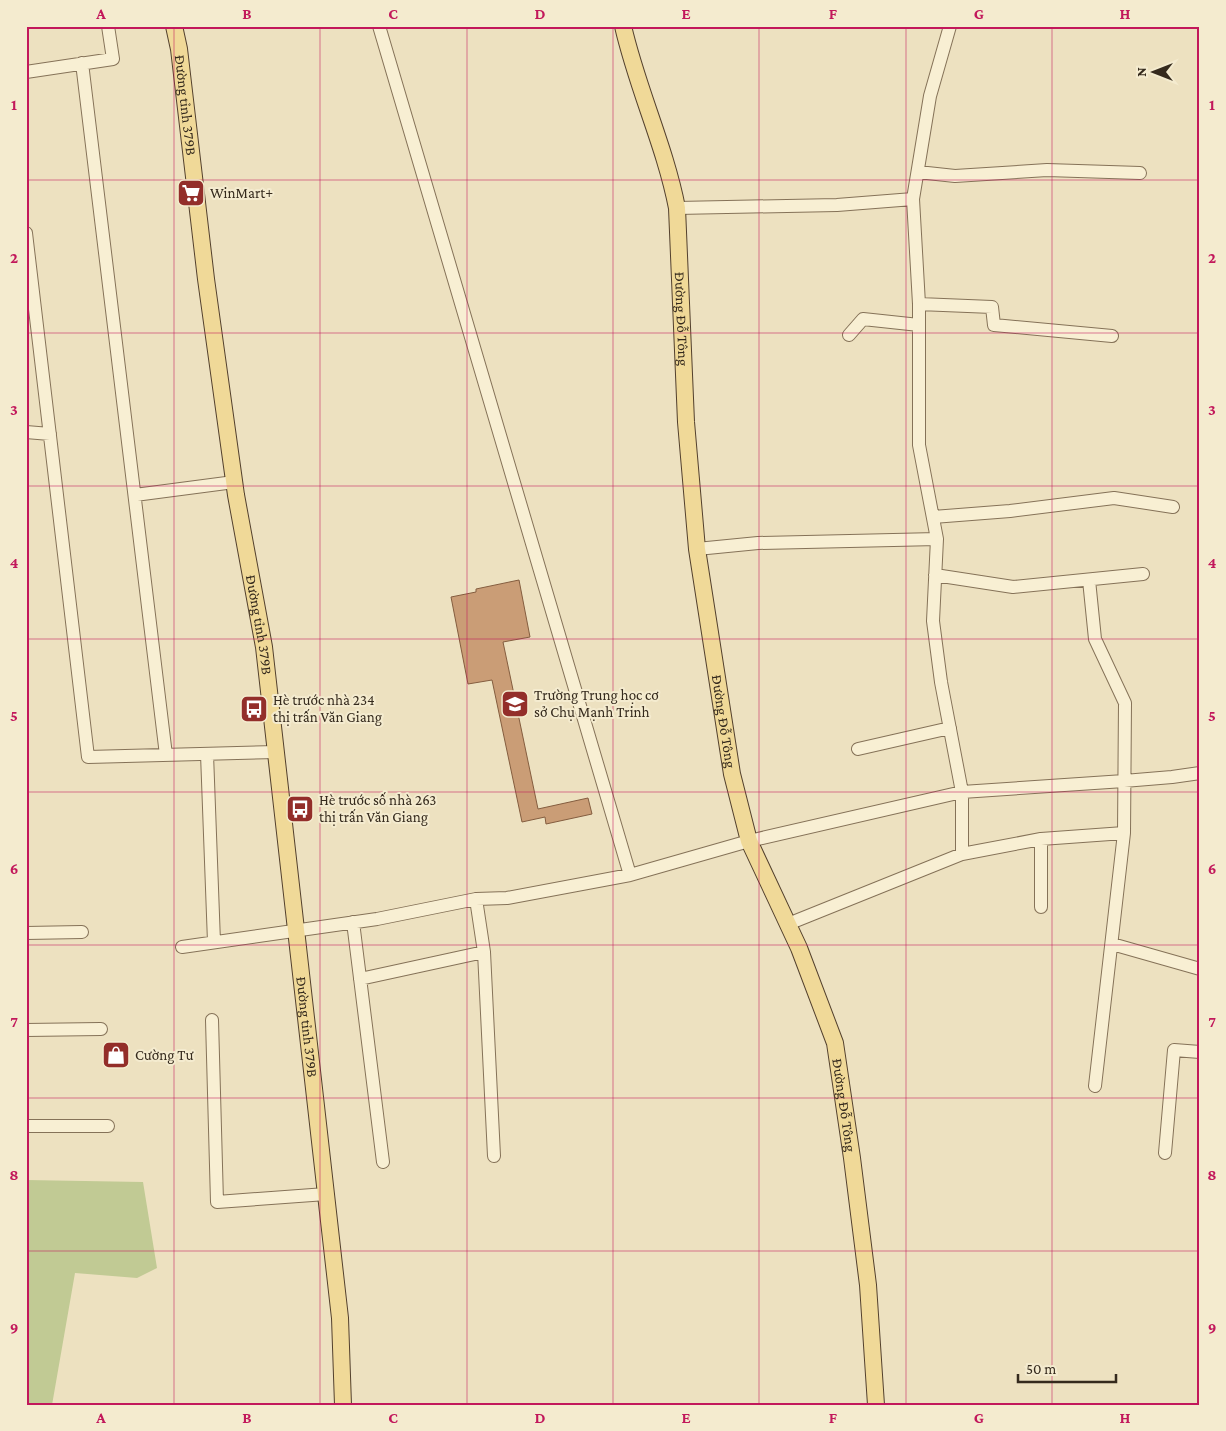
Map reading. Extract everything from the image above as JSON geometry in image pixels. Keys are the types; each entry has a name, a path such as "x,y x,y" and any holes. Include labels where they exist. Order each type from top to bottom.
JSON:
{"main road":[{"name":"Đường tỉnh 379B","path":"174,26 179,50 206,279 234,482 264,647 340,1318 343,1405"},
{"name":"Đường Đỗ Tông","path":"623,26 628,50 673,184 678,208 686,422 697,549 732,774 749,841 799,948 835,1043 868,1285 876,1405"}],"street":[{"path":"26,72 113,59 108,26"},
{"path":"379,26 630,874"},
{"path":"950,26 930,96 913,199 919,304 919,445 937,539 933,621 962,792 962,854"},
{"path":"82,63 166,755"},
{"path":"918,172 955,176 1047,170 1140,173"},
{"path":"678,208 837,205 913,199"},
{"path":"26,233 88,757 276,752"},
{"path":"919,304 992,307 994,326 1112,336"},
{"path":"849,335 863,319 919,325"},
{"path":"26,432 50,434"},
{"path":"135,495 234,482"},
{"path":"933,517 1010,511 1114,498 1173,507"},
{"path":"697,549 758,543 937,539"},
{"path":"935,575 1013,587 1143,574"},
{"path":"1089,580 1095,639 1125,703 1124,833 1096,1086"},
{"path":"858,749 950,728"},
{"path":"207,754 214,942"},
{"path":"182,947 377,920 476,899 507,898 630,874 749,841 962,792 1124,781 1200,773"},
{"path":"788,924 962,854 1041,839 1124,833"},
{"path":"1041,839 1041,907"},
{"path":"476,899 484,952 494,1156"},
{"path":"353,922 383,1162"},
{"path":"26,933 82,932"},
{"path":"1112,944 1200,969"},
{"path":"360,979 484,952"},
{"path":"212,1020 217,1202 326,1194"},
{"path":"26,1030 101,1029"},
{"path":"1165,1153 1174,1050 1200,1052"},
{"path":"26,1126 108,1126"}],"green space":[{"path":"26,1180 143,1182 157,1268 137,1278 75,1273 52,1405 26,1405"}],"building":[{"path":"519,580 530,637 503,642 538,809 588,798 592,814 546,824 545,817 522,822 492,680 468,684 451,597 476,592 476,589"}],"place":[{"name":"WinMart+","path":"191,193"},
{"name":"Trường Trung học cơ sở Chụ Mạnh Trinh","path":"515,704"},
{"name":"Hè trước nhà 234 thị trấn Văn Giang","path":"254,709"},
{"name":"Hè trước số nhà 263 thị trấn Văn Giang","path":"300,809"},
{"name":"Cường Tư","path":"116,1055"}]}
